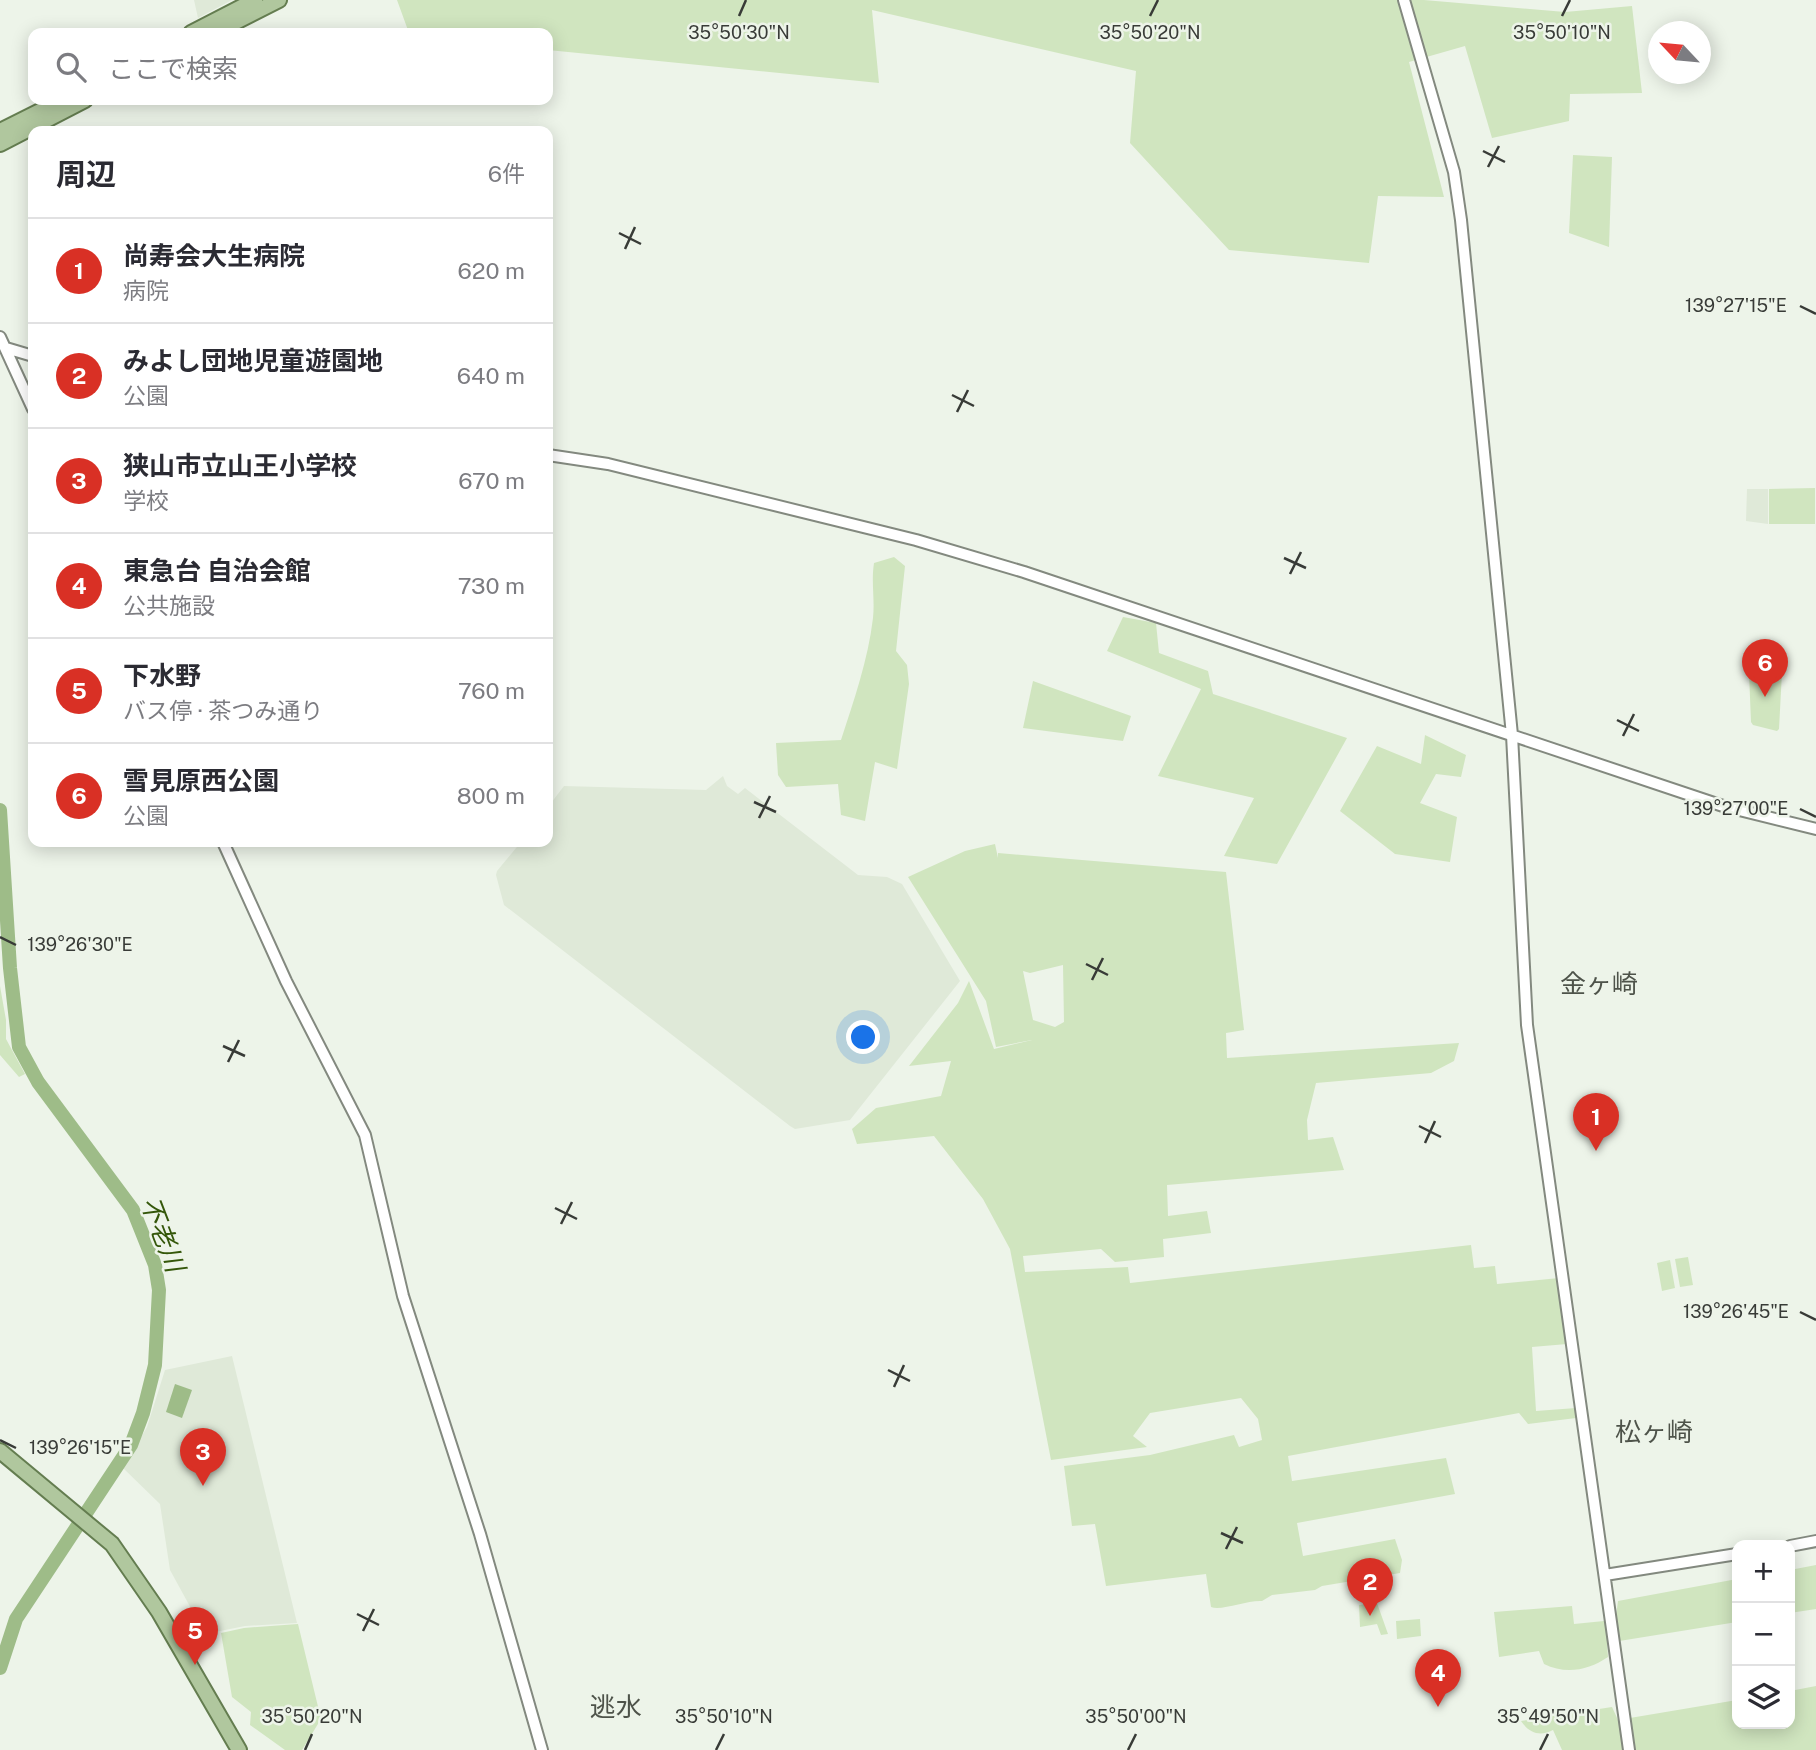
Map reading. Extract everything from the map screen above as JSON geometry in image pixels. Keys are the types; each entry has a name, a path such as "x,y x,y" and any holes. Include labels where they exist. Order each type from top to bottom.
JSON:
{"main road":[{"path":"201,28 254,0"},
{"path":"224,28 279,0"},
{"path":"0,131 52,105"},
{"path":"36,126 76,105"},
{"path":"0,145 28,130"},
{"path":"0,1451 84,1519 112,1545 136,1574 239,1750"}],"street":[{"path":"1404,0 1454,172 1461,220 1512,735 1527,1025 1629,1750"},
{"path":"0,337 28,398"},
{"path":"6,348 28,355"},
{"path":"553,456 608,464 925,543 1024,572 1723,806 1816,829"},
{"path":"225,847 286,981 365,1135 403,1296 480,1534 542,1750"},
{"path":"1795,1545 1816,1541"},
{"path":"1605,1575 1732,1555"}],"shaded area":[{"path":"194,0 232,0 198,18"},
{"path":"397,0 1424,0 1565,12 1632,6 1642,93 1570,94 1569,121 1492,138 1465,46 1409,62 1444,197 1378,196 1369,263 1229,250 1130,143 1136,71 872,10 879,83 553,50 553,28 407,28"},
{"path":"1573,155 1612,157 1609,247 1569,233"},
{"path":"1815,488 1815,524 1769,524 1769,489"},
{"path":"1747,489 1768,489 1768,524 1746,521"},
{"path":"894,557 905,566 896,651 907,665 909,684 897,769 875,762 865,821 841,815 838,784 786,787 778,775 776,743 841,740 871,634 874,563"},
{"path":"1123,617 1156,623 1159,653 1208,671 1213,694 1347,738 1277,864 1224,856 1254,798 1158,776 1201,689 1107,651"},
{"path":"1752,670 1782,672 1777,731 1753,725 1751,722 1749,673"},
{"path":"1033,681 1131,716 1123,741 1023,728"},
{"path":"1425,735 1466,755 1461,777 1436,774 1420,803 1457,817 1450,862 1395,854 1340,811 1377,746 1421,764"},
{"path":"723,776 727,786 738,794 745,788 858,875 887,877 902,884 960,981 850,1120 795,1129 790,1126 504,905 497,871 517,847 553,847 553,800 564,786 706,790"},
{"path":"995,844 998,858 998,853 1226,872 1244,1030 1226,1033 1227,1058 1459,1043 1454,1061 1431,1073 1316,1083 1307,1120 1308,1140 1333,1137 1344,1170 1167,1185 1168,1216 1207,1211 1211,1233 1163,1239 1164,1257 1115,1262 1101,1249 1023,1256 1025,1272 1128,1267 1130,1283 1471,1245 1474,1268 1495,1266 1497,1284 1559,1278 1567,1344 1532,1347 1536,1411 1576,1408 1576,1418 1528,1424 1519,1413 1288,1456 1292,1481 1446,1458 1455,1494 1297,1523 1303,1556 1395,1539 1402,1560 1400,1573 1322,1586 1315,1590 1272,1595 1262,1601 1222,1608 1211,1607 1206,1574 1106,1586 1095,1524 1072,1526 1064,1466 1150,1455 1234,1435 1239,1447 1262,1440 1258,1419 1241,1398 1150,1413 1133,1436 1147,1447 1051,1460 1010,1249 983,1199 934,1136 857,1144 852,1129 876,1108 941,1096 951,1061 909,1066 958,1003 969,981 994,1049 1032,1040 996,1047 986,1001 908,877 965,851","holes":["1063,965 1064,1022 1055,1027 1033,1020 1023,971 1030,973"]},
{"path":"0,986 6,1020 6,1039 25,1074 19,1077 0,1055"},
{"path":"1688,1257 1693,1285 1680,1287 1675,1259"},
{"path":"1670,1260 1675,1288 1662,1291 1657,1263"},
{"path":"232,1356 297,1623 245,1626 205,1634 170,1570 160,1504 123,1468 147,1427 165,1370"},
{"path":"175,1384 192,1390 182,1418 166,1412"},
{"path":"1816,1565 1816,1609 1795,1612 1795,1569"},
{"path":"1732,1580 1732,1623 1607,1643 1608,1657 1577,1670 1544,1664 1539,1651 1499,1657 1494,1612 1572,1606 1574,1624 1604,1621 1616,1616 1618,1601"},
{"path":"1377,1603 1388,1634 1381,1635 1377,1624 1360,1627 1359,1605"},
{"path":"1420,1619 1421,1636 1397,1639 1396,1621"},
{"path":"298,1624 321,1719 302,1750 285,1750 250,1725 251,1712 232,1697 221,1633 244,1628"},
{"path":"1816,1686 1816,1750 1562,1750 1553,1730 1535,1733 1521,1721 1612,1707 1618,1720 1732,1701 1732,1729 1795,1729 1795,1690"}],"waterway":[{"name":"不老川","path":"0,810 10,968 19,1047 38,1082 133,1210 155,1265 159,1290 155,1365 143,1413 131,1445 16,1619 0,1668"}],"place":[{"name":"雪見原西公園","path":"1765,697"},
{"name":"尚寿会大生病院","path":"1596,1151"},
{"name":"狭山市立山王小学校","path":"203,1486"},
{"name":"みよし団地児童遊園地","path":"1370,1616"},
{"name":"下水野","path":"195,1665"},
{"name":"東急台 自治会館","path":"1438,1707"}],"district":[{"name":"金ヶ崎","path":"1599,983"},
{"name":"松ヶ崎","path":"1654,1431"},
{"name":"逃水","path":"616,1706"}]}
